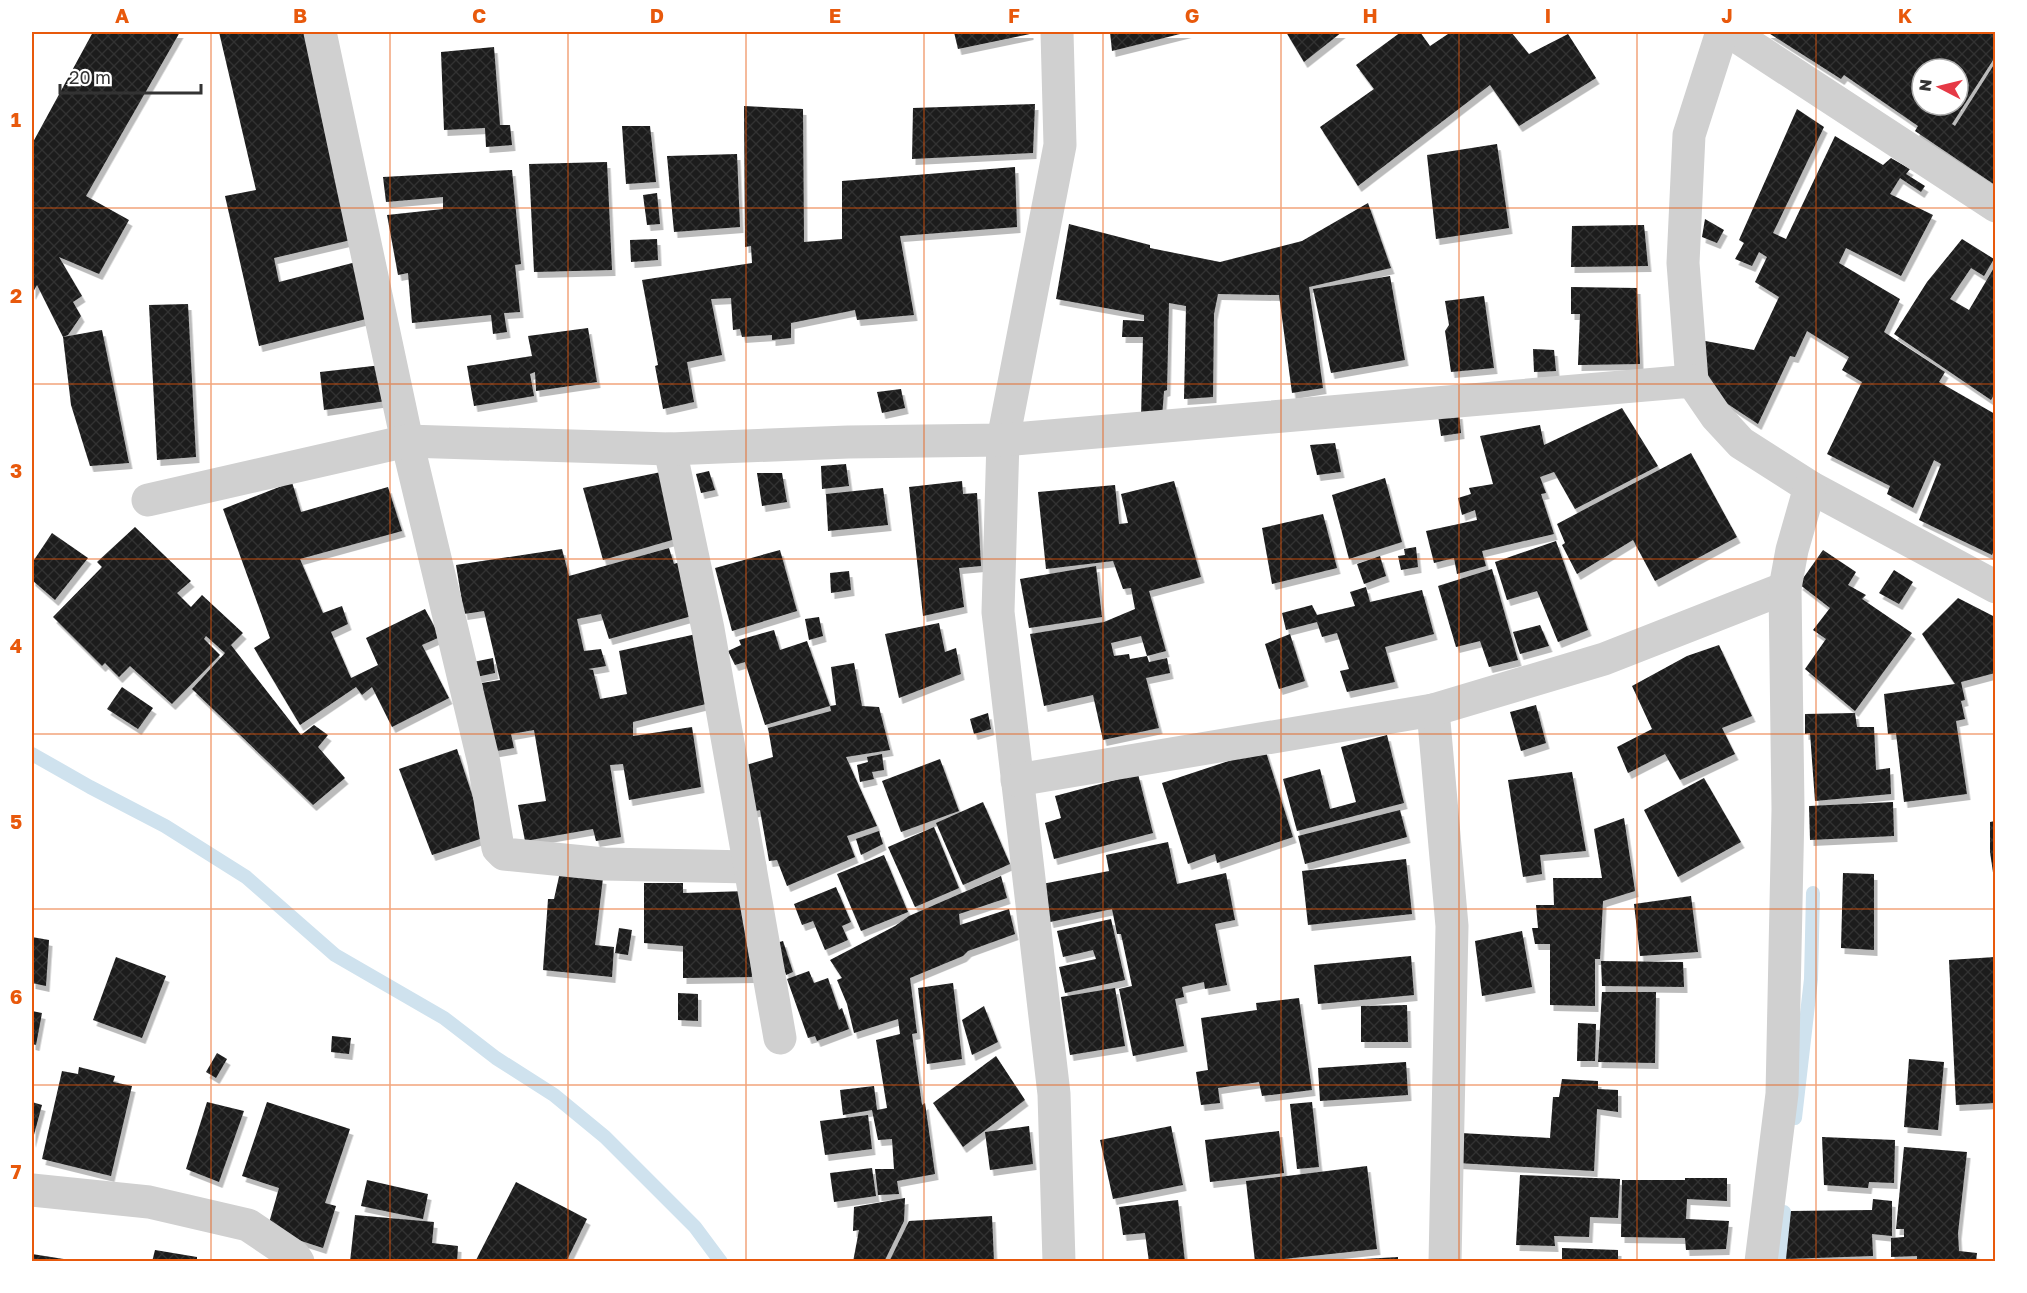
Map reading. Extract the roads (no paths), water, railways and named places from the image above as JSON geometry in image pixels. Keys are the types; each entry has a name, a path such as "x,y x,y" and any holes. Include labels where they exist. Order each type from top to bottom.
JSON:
{"street":[{"path":"320,32 407,441 484,763 498,848 504,854 604,864 750,867"},
{"path":"1057,32 1060,145 1003,440 998,612 1054,1094 1059,1262"},
{"path":"1722,32 1689,135 1683,263 1692,381 1716,416 1741,443 1810,487 1995,587"},
{"path":"1730,32 1995,206"},
{"path":"148,500 407,441 670,449 848,441 1003,440 1692,381"},
{"path":"670,449 708,629 780,1038"},
{"path":"1761,1262 1782,1094 1788,809 1785,588 1792,550 1810,487"},
{"path":"1017,780 1433,710 1604,659 1785,588"},
{"path":"1433,710 1452,926 1445,1262"},
{"path":"32,1190 149,1202 248,1225 294,1256 298,1262"}],"waterway":[{"path":"32,754 165,826 246,877 335,955 444,1018 496,1058 554,1095 605,1137 695,1227 721,1262"},
{"path":"1795,1118 1811,979 1813,893"},
{"path":"1780,1262 1784,1212"}]}
